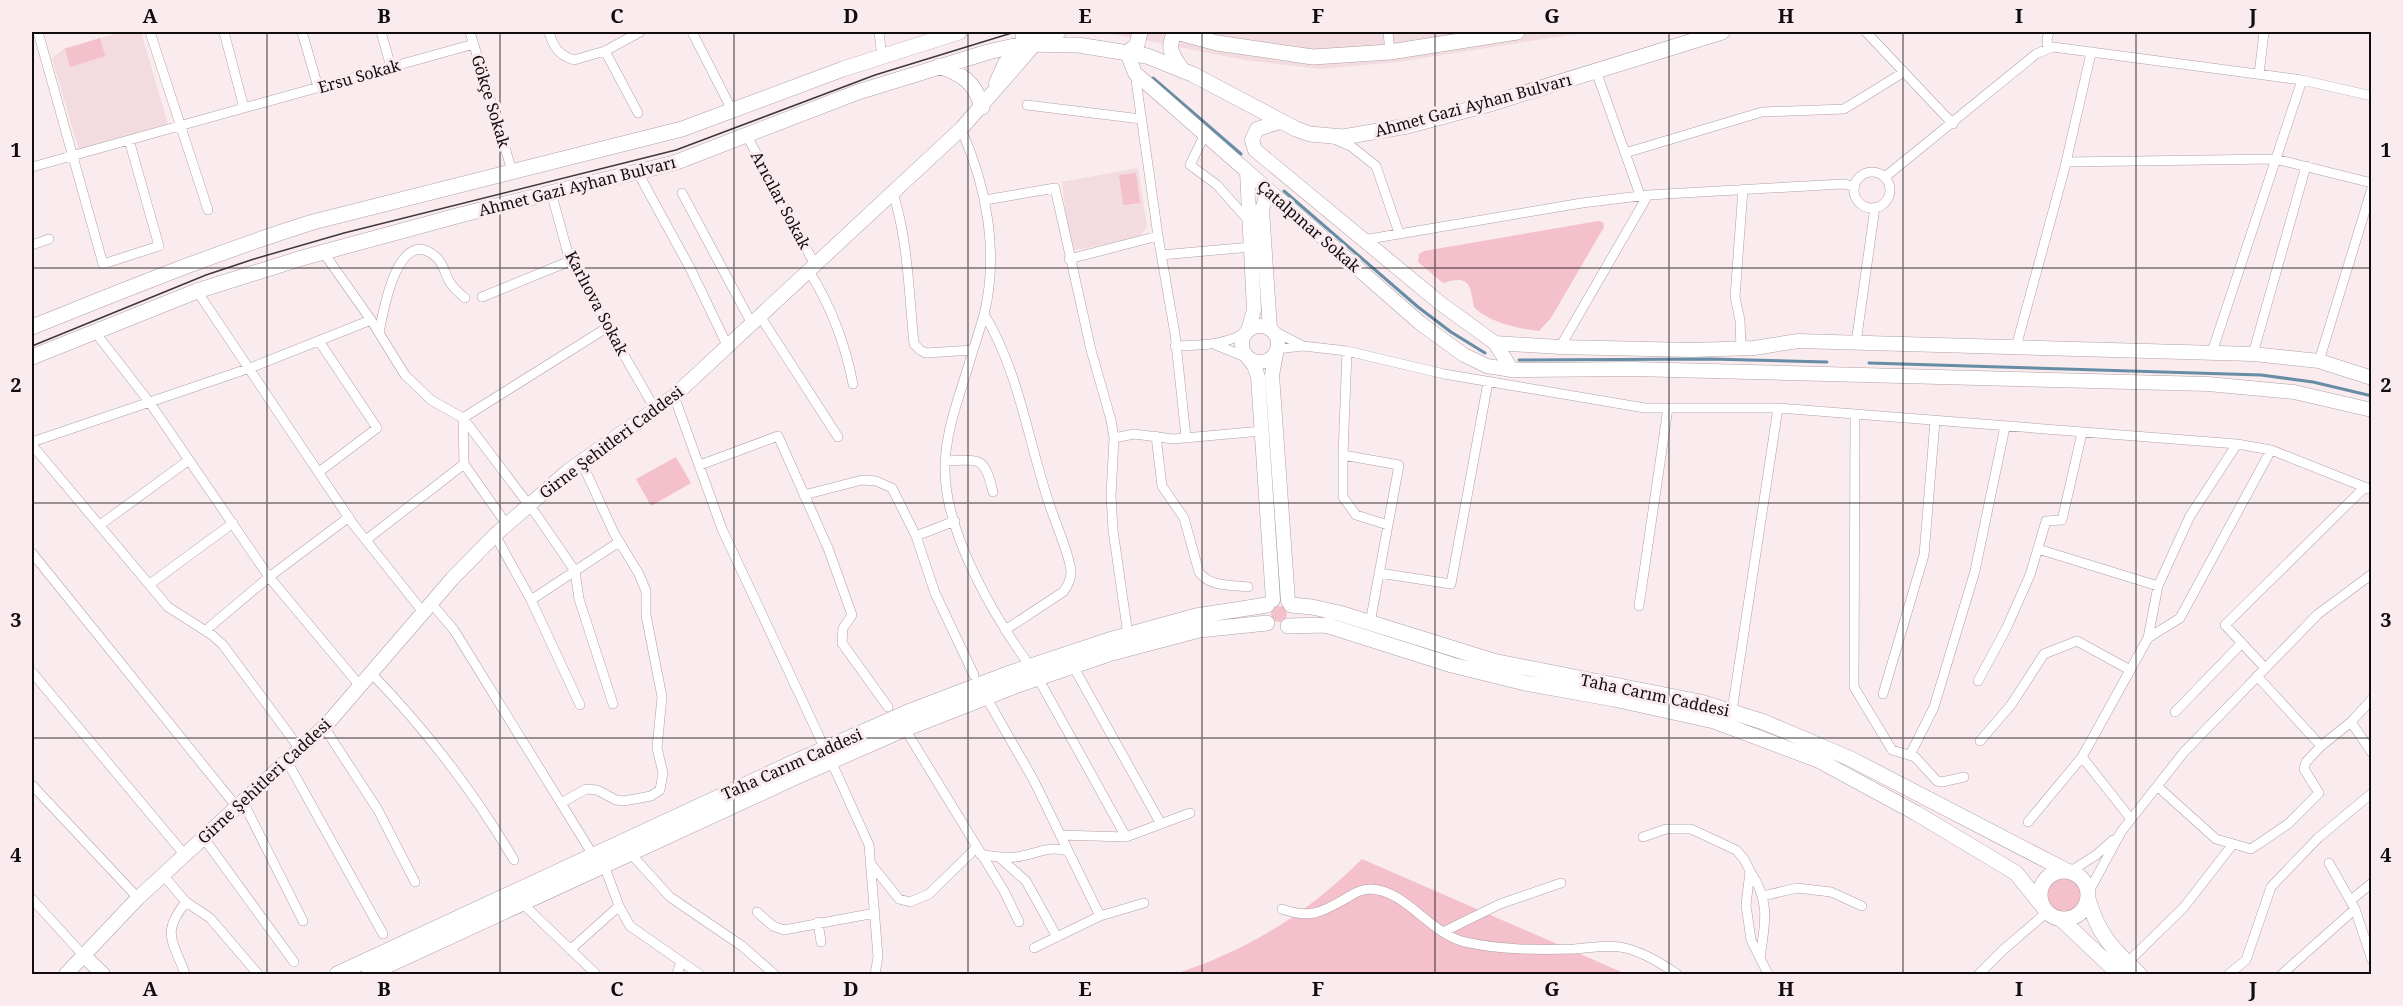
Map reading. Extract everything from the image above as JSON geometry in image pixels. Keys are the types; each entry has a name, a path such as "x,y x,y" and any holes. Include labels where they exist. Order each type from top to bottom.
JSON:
{"main road":[{"name":"Ahmet Gazi Ayhan Bulvarı","path":"32,327 193,263 313,222 682,129 843,69 959,32"},
{"path":"1027,40 1058,32"},
{"path":"1127,53 1137,45 1140,32"},
{"path":"1183,71 1170,49 1170,42 1176,32 1217,43 1313,57 1390,52 1517,32"},
{"name":"Ahmet Gazi Ayhan Bulvarı","path":"32,357 197,291 323,252 551,192 674,163 858,92 1027,40 1147,56 1183,71 1280,122 1310,134 1329,137 1361,135 1407,126 1486,105 1722,32"},
{"name":"Girne Şehitleri Caddesi","path":"71,972 83,955 138,897 324,727 372,674 427,607 495,535 580,461 674,396 961,129 985,103 1005,63 1027,40"},
{"name":"Çatalpınar Sokak","path":"1127,53 1135,73 1436,335 1479,363 1495,369 1632,369 2208,384 2294,392 2372,410"},
{"path":"939,66 957,72 972,84 985,103"},
{"name":"Çatalpınar Sokak","path":"1280,122 1257,129 1251,140 1255,150 1440,303 1495,343"},
{"path":"1247,171 1254,310 1242,348 1254,365 1258,377 1280,603 1293,618 1288,626 1279,629 1267,623 1264,614 1280,603"},
{"path":"1268,190 1262,210 1270,329 1277,338 1272,375 1280,603"},
{"path":"1248,331 1258,326 1270,329"},
{"path":"1495,343 1560,347 1741,349 1798,342 2212,352 2319,361 2372,378"},
{"path":"1495,343 1512,370"},
{"path":"1248,358 1259,362 1265,361 1275,355 1277,349"},
{"name":"Taha Carım Caddesi","path":"369,975 522,903 598,860 630,853 828,755 908,712 1034,672 1128,635 1196,616 1280,603 1312,607 1492,661 1700,702 1732,711 1842,754 2068,871"},
{"name":"Taha Carım Caddesi","path":"337,975 828,755 905,729 986,697 1034,672 1073,666 1199,630 1267,623"},
{"name":"Taha Carım Caddesi","path":"1288,626 1326,625 1452,665 1525,683 1614,699 1714,721 1818,760 1916,813 2016,873 2043,908"},
{"path":"2120,971 2110,946 2095,924 2085,882 2068,871 2053,873 2044,880 2039,891 2043,908 2062,920 2120,971 2139,975"},
{"path":"2062,920 2079,914 2088,896"},
{"path":"83,955 103,975"}],"street":[{"path":"34,32 72,155 102,264 159,246 129,140"},
{"path":"150,32 208,210"},
{"path":"224,32 244,108"},
{"path":"303,32 318,87"},
{"path":"381,32 391,67"},
{"name":"Gökçe Sokak","path":"470,32 512,171"},
{"path":"549,32 554,47 574,60 605,51 640,32"},
{"path":"692,32 732,110"},
{"path":"879,32 882,57"},
{"path":"1388,32 1390,52"},
{"path":"1866,32 1953,124"},
{"path":"2048,48 2049,32"},
{"path":"2259,74 2264,32"},
{"name":"Ersu Sokak","path":"32,167 474,44"},
{"path":"1885,177 1953,124 2036,54 2053,47 2302,80 2372,96"},
{"path":"605,51 638,113"},
{"path":"2016,347 2066,162 2091,53"},
{"path":"1596,71 1625,153 1644,195"},
{"path":"1625,153 1762,112 1844,109 1904,72"},
{"path":"1135,73 1186,437"},
{"path":"2212,352 2302,80"},
{"path":"1027,105 1141,119"},
{"path":"961,129 976,166 985,200 990,259 984,314 950,427 945,461 947,493 974,572 1005,630 1034,672 1126,837"},
{"name":"Arıcılar Sokak","path":"746,134 812,268 840,332 853,384"},
{"path":"1205,134 1190,165 1229,196 1250,222"},
{"path":"1329,137 1352,147 1377,166 1398,233"},
{"path":"2066,162 2276,159 2372,183"},
{"path":"2253,354 2306,166"},
{"path":"637,171 690,268 728,347"},
{"path":"1867,173 1878,173 1885,177 1890,186 1889,197 1881,206 1869,207 1859,202 1855,186 1861,176 1867,173"},
{"path":"1363,240 1644,195 1842,184 1855,186"},
{"path":"985,200 1055,188 1069,259 1114,438 1111,496 1113,530 1128,635"},
{"path":"2319,361 2372,188"},
{"path":"1741,349 1740,320 1735,297 1743,189"},
{"name":"Karlıova Sokak","path":"551,192 570,261 655,409"},
{"path":"682,193 756,320 838,437"},
{"path":"893,193 899,211 904,242 914,344 926,353 973,350"},
{"path":"1560,347 1644,195"},
{"path":"1856,343 1875,207"},
{"path":"1069,259 1158,236"},
{"path":"32,245 49,239"},
{"path":"1161,255 1251,247"},
{"path":"379,333 399,264 404,256 412,252 425,251 438,258 453,287 465,298"},
{"path":"323,252 371,320 398,366 413,384 441,407 463,418 538,517 575,571 579,599 613,704"},
{"path":"482,297 570,261"},
{"path":"197,291 366,540 427,607 454,630 598,860 630,926 699,975"},
{"path":"984,314 1012,371 1043,486 1070,568 1069,583 1063,592 1005,630"},
{"path":"300,749 223,645 206,630 168,607 32,444 250,368 371,320"},
{"path":"463,418 608,327"},
{"path":"1270,329 1303,346"},
{"path":"1175,346 1216,345 1248,331"},
{"path":"95,332 150,403 269,576 360,687"},
{"path":"319,341 377,428 319,472"},
{"path":"1216,345 1248,358"},
{"path":"1277,349 1303,346 1347,351 1405,366 1488,382 1646,408 1778,408 2238,444 2271,450 2368,489 2225,625 2265,668"},
{"path":"1347,351 1343,497 1356,515 1388,525"},
{"path":"1512,370 1516,387"},
{"path":"1379,573 1451,585 1488,382"},
{"path":"674,396 722,529 869,845 878,957 875,975"},
{"path":"1639,606 1668,408"},
{"path":"1732,711 1778,408"},
{"path":"1855,414 1854,687 1887,745 1898,754 1910,755 1919,761 1937,781 1942,783 1964,777"},
{"path":"463,418 464,464 507,525"},
{"path":"1883,694 1924,555 1935,421"},
{"path":"1910,755 1934,707 1975,571 2005,427"},
{"path":"1114,438 1134,434 1173,439 1262,431"},
{"path":"1978,681 2030,575 2046,521 2062,520 2082,433"},
{"path":"700,465 778,436 828,548 852,615 841,633 842,643 888,707"},
{"path":"1155,436 1162,486 1184,518 1199,572 1207,580 1216,583 1248,587"},
{"path":"2028,822 2082,757 2148,638 2158,586 2190,516 2238,444"},
{"path":"2148,638 2180,618 2271,450"},
{"path":"1343,455 1398,465 1370,623"},
{"path":"99,525 189,460"},
{"path":"945,461 974,460 981,463 987,469 993,492"},
{"path":"561,803 586,789 602,792 615,800 628,801 655,795 663,785 657,748 662,697 646,615 646,591 639,574 619,542 580,461"},
{"path":"366,540 464,464"},
{"path":"804,495 862,480 882,483 892,488 916,536 935,593 974,675"},
{"path":"206,630 269,576 349,517"},
{"path":"916,536 955,521"},
{"path":"150,584 233,523"},
{"path":"495,535 531,600 580,705"},
{"path":"531,600 619,542"},
{"path":"2037,549 2158,586"},
{"path":"32,553 239,803 303,921"},
{"path":"2068,871 2096,855 2121,832 2184,752 2257,676 2318,614 2372,574"},
{"path":"1980,741 2011,705 2044,654 2077,641 2130,670"},
{"path":"2175,712 2242,643"},
{"path":"1073,666 1161,824"},
{"path":"32,672 184,854"},
{"path":"372,674 442,753 481,807 514,860"},
{"path":"2257,676 2321,746"},
{"path":"986,697 1033,779 1100,916"},
{"path":"2157,786 2216,839 2251,849 2288,824 2319,793 2304,769 2306,762 2372,699"},
{"path":"2350,722 2372,753"},
{"path":"324,727 378,810 415,882"},
{"path":"905,729 1004,891 1019,922"},
{"path":"2082,757 2131,819"},
{"path":"287,761 383,934"},
{"path":"32,785 138,897"},
{"path":"2229,975 2246,960 2271,887 2318,838 2372,793"},
{"path":"1060,835 1126,837 1190,813"},
{"path":"1643,837 1666,829 1691,829 1736,850 1744,859 1763,896 1766,915 1760,958"},
{"path":"2088,896 2121,832"},
{"path":"203,837 294,962"},
{"path":"2120,971 2184,907 2233,844"},
{"path":"978,851 1000,858 1055,848 1068,851"},
{"path":"871,864 899,898 910,902 929,894 978,851"},
{"path":"630,853 670,897 742,946 774,975"},
{"path":"1000,858 1026,881 1057,937"},
{"path":"2330,863 2355,909 2372,960"},
{"path":"1750,871 1746,905 1751,940 1768,975"},
{"path":"163,874 186,902 210,918 258,975"},
{"path":"1443,932 1500,904 1561,883"},
{"path":"2351,900 2372,883"},
{"path":"1763,896 1797,888 1831,892 1862,906"},
{"path":"1282,909 1296,914 1311,915 1325,911 1362,890 1378,890 1409,906 1443,932 1461,942 1489,948 1527,950 1622,947 1652,957 1677,975"},
{"path":"32,899 83,955"},
{"path":"185,975 175,954 171,935 173,922 186,902"},
{"path":"522,903 596,975"},
{"path":"1034,948 1100,916 1144,903"},
{"path":"570,950 620,906"},
{"path":"1979,975 2043,908"},
{"path":"2282,975 2355,909"},
{"path":"758,912 778,929 875,913"},
{"path":"818,922 821,942"},
{"path":"677,975 681,962"}],"shaded area":[{"path":"122,32 141,32 168,124 79,150 52,58 65,48"},
{"path":"1102,32 1588,32 1398,62 1320,69 1245,60"},
{"path":"100,38 105,56 70,67 65,49"},
{"path":"1138,168 1147,227 1137,239 1070,251 1062,182"},
{"path":"1136,173 1140,203 1123,205 1119,175"},
{"path":"1603,222 1604,227 1551,318 1539,331 1513,326 1487,317 1474,307 1467,283 1458,280 1443,283 1418,262 1419,254 1424,251"},
{"path":"676,457 691,483 651,506 636,479"},
{"path":"1276,606 1282,606 1287,614 1285,620 1276,622 1271,617 1271,611"},
{"path":"1362,859 1626,974 1175,974 1227,954 1275,928 1320,897"},
{"path":"2064,877 2077,882 2082,895 2077,908 2064,913 2051,908 2046,895 2051,882"}],"waterway":[{"path":"1153,78 1241,154"},
{"path":"1284,191 1418,307 1451,332 1485,353"},
{"path":"1519,360 1710,359 1827,362"},
{"path":"1869,363 2261,375 2313,382 2372,396"}],"tram line":[{"path":"32,346 206,275 254,259 344,233 676,150 875,75 1015,32"}]}
